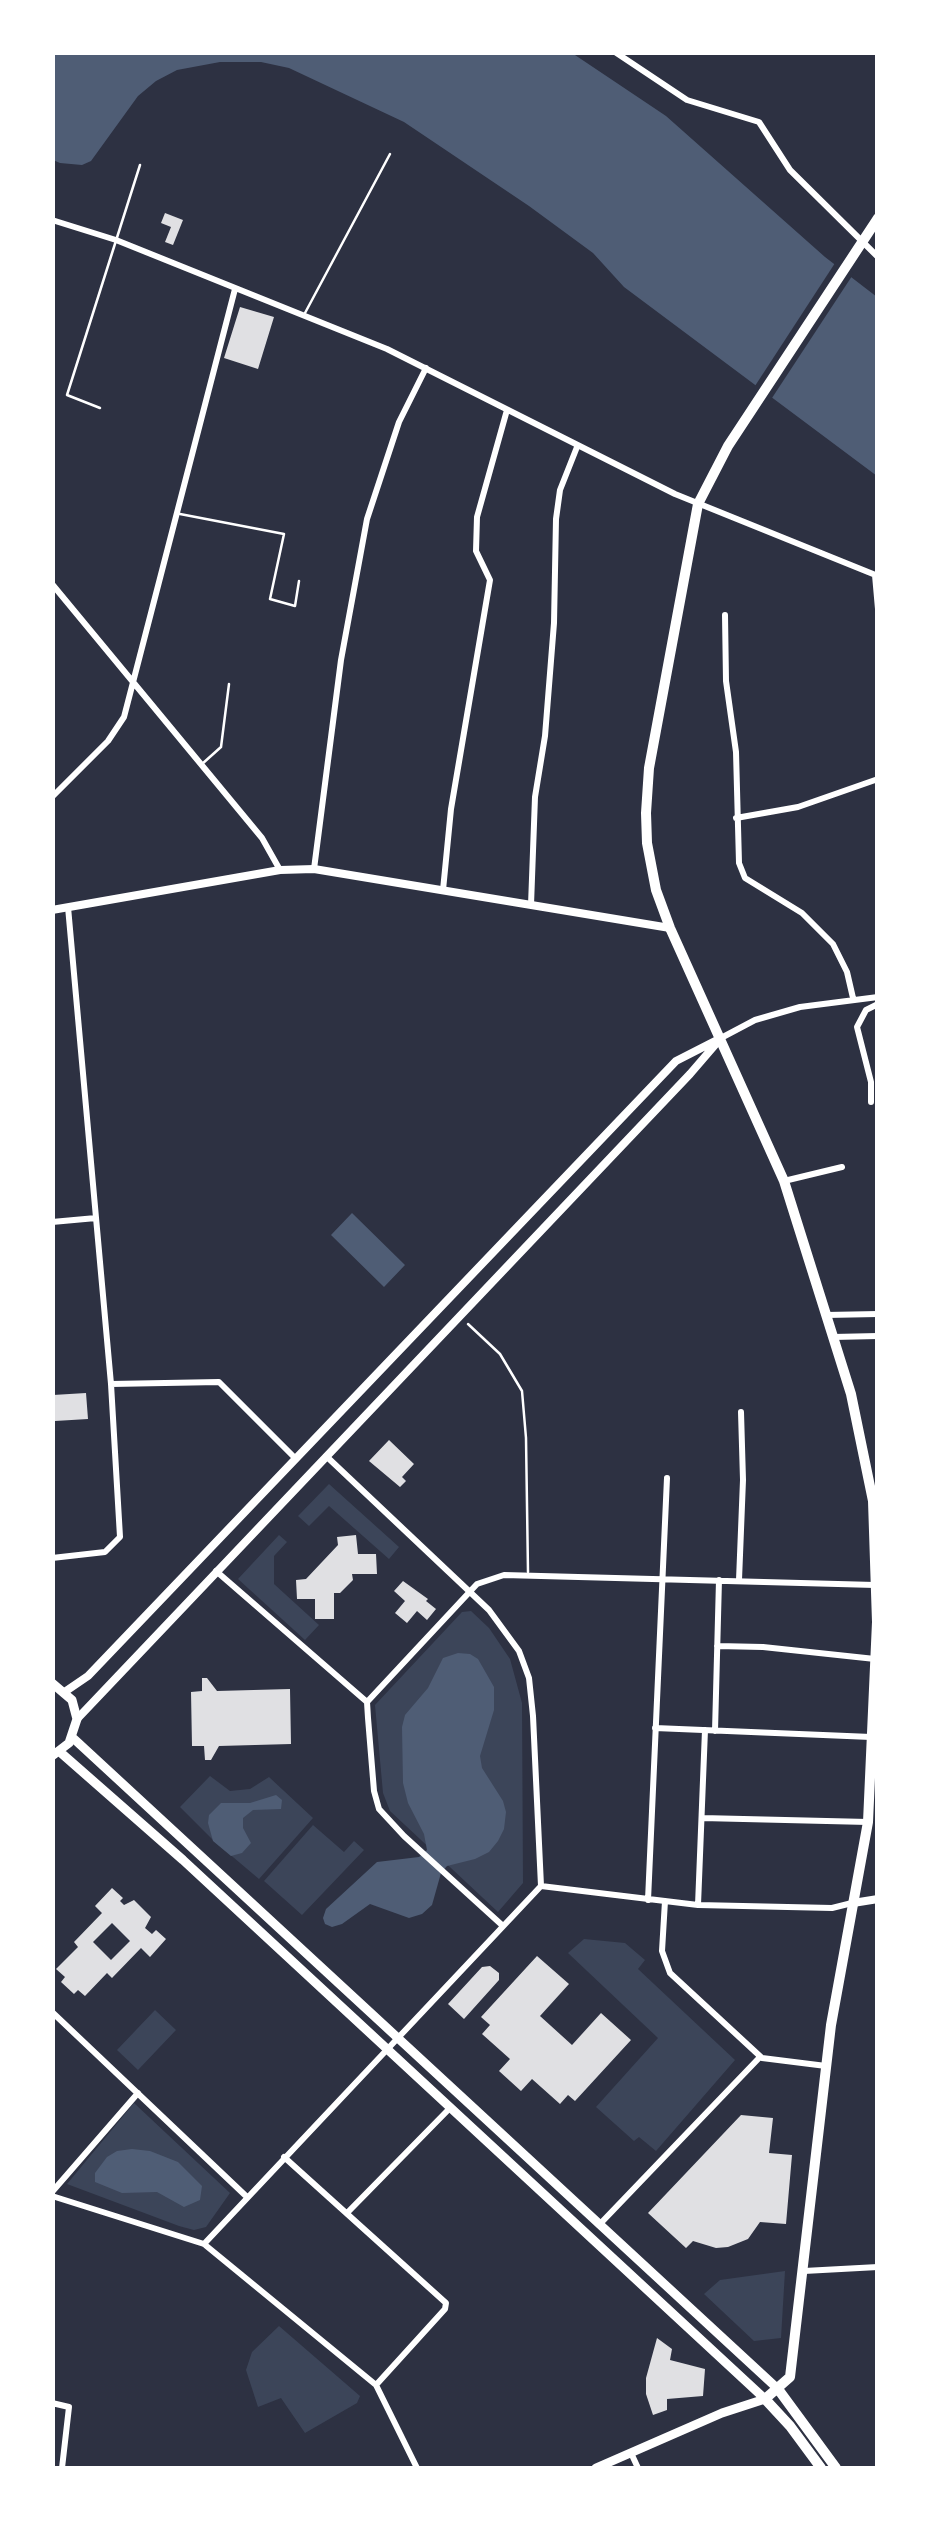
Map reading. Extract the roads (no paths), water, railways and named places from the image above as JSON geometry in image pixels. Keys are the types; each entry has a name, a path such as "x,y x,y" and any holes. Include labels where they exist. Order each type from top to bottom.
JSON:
{"highway":[{"path":"821,2468 765,2399 790,2377 826,2066 868,1822 877,1622 875,1501 859,1424 784,1181 656,890 647,843 648,768 698,504 728,446 878,218"},
{"path":"778,2390 836,2468"}],"main road":[{"path":"52,1683 66,1692 77,1719 73,1738 56,1754 387,2047 765,2399 722,2413 596,2468"},
{"path":"73,1738 778,2390"}],"street":[{"path":"615,52 687,100 759,122 790,170 878,257"},
{"path":"52,220 116,240 304,314 426,368 577,447 698,504 876,575 878,609"},
{"path":"52,798 108,741 124,717 236,289"},
{"path":"314,869 341,660 366,519 399,422 426,368"},
{"path":"443,890 451,809 490,580 476,551 476,518 508,410"},
{"path":"532,905 535,797 554,622 556,519 560,490 577,447"},
{"path":"52,584 262,838 280,870"},
{"path":"725,615 726,681 736,752 736,846 746,878 802,914 833,944 853,998"},
{"path":"736,818 798,807 878,779"},
{"path":"52,910 280,870 314,869 670,928"},
{"path":"52,1558 105,1552 120,1537 111,1384 68,907"},
{"path":"66,1692 88,1676 676,1061 755,1020 853,998 878,1000"},
{"path":"871,1102 871,1082 858,1027 866,1010 878,1000"},
{"path":"77,1719 721,1038"},
{"path":"784,1181 842,1167"},
{"path":"52,1222 96,1218"},
{"path":"520,1224 535,1238"},
{"path":"826,1315 878,1314"},
{"path":"832,1337 878,1336"},
{"path":"111,1384 218,1382 296,1459"},
{"path":"738,1580 743,1480 741,1412"},
{"path":"204,2244 540,1886 529,1678 519,1651 502,1623 470,1591 311,1443"},
{"path":"648,1900 667,1478"},
{"path":"216,1571 367,1702 376,1800 384,1815 502,1926"},
{"path":"367,1702 470,1591 489,1578 662,1578 876,1585"},
{"path":"715,1731 718,1580"},
{"path":"144,1617 159,1632"},
{"path":"717,1646 763,1646 875,1659"},
{"path":"656,1728 872,1737"},
{"path":"698,1905 705,1730"},
{"path":"702,1818 868,1822"},
{"path":"540,1886 698,1905 832,1908 878,1898"},
{"path":"664,1902 662,1950 670,1973 760,2057 826,2066"},
{"path":"52,2012 247,2197"},
{"path":"599,2225 760,2057"},
{"path":"138,2093 52,2194 204,2244 376,2386 417,2468"},
{"path":"348,2212 451,2107"},
{"path":"284,2158 446,2303 445,2310 376,2386"},
{"path":"804,2272 878,2267"},
{"path":"52,2403 69,2407 62,2468"},
{"path":"630,2453 638,2468"}],"lane":[{"path":"304,314 390,154"},
{"path":"100,408 67,395 140,165"},
{"path":"176,513 284,534 270,600 295,606 300,581"},
{"path":"200,765 221,748 229,684"},
{"path":"468,1324 500,1354 522,1391 528,1576"}]}
